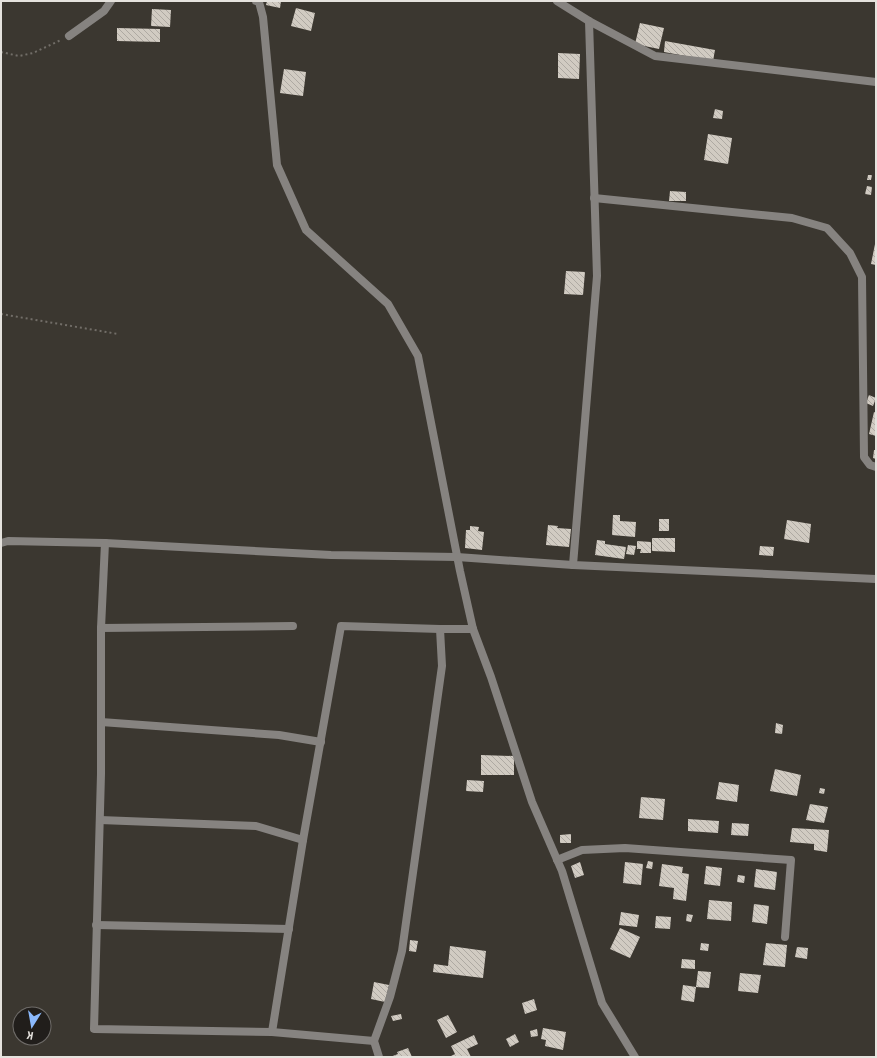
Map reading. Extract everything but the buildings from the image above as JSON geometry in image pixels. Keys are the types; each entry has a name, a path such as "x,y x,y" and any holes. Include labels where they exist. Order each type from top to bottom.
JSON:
{"street":[{"path":"70,36 104,11 111,1"},
{"path":"256,1 259,2 263,17 277,164 306,230 388,304 418,356 460,571 473,628 491,677 532,802 562,871 602,1003 634,1057"},
{"path":"557,1 589,21 655,56 876,82"},
{"path":"573,565 597,276 589,21"},
{"path":"594,198 792,218 827,228 850,253 862,277 864,457 870,465 876,467"},
{"path":"1,543 8,542 104,547 458,559 876,579"},
{"path":"104,547 101,628 100,820 94,1029 272,1032 374,1041"},
{"path":"101,628 293,626"},
{"path":"272,1032 303,840 342,626 440,629 473,628"},
{"path":"379,1057 374,1041 390,997 402,951 442,666 440,629"},
{"path":"101,722 279,735 321,742"},
{"path":"100,820 256,826 303,840"},
{"path":"557,860 582,850 625,848 791,860 785,937"},
{"path":"96,925 289,929"}],"path":[{"path":"1,52 19,56 33,53 70,36"},
{"path":"1,314 118,334"}]}
